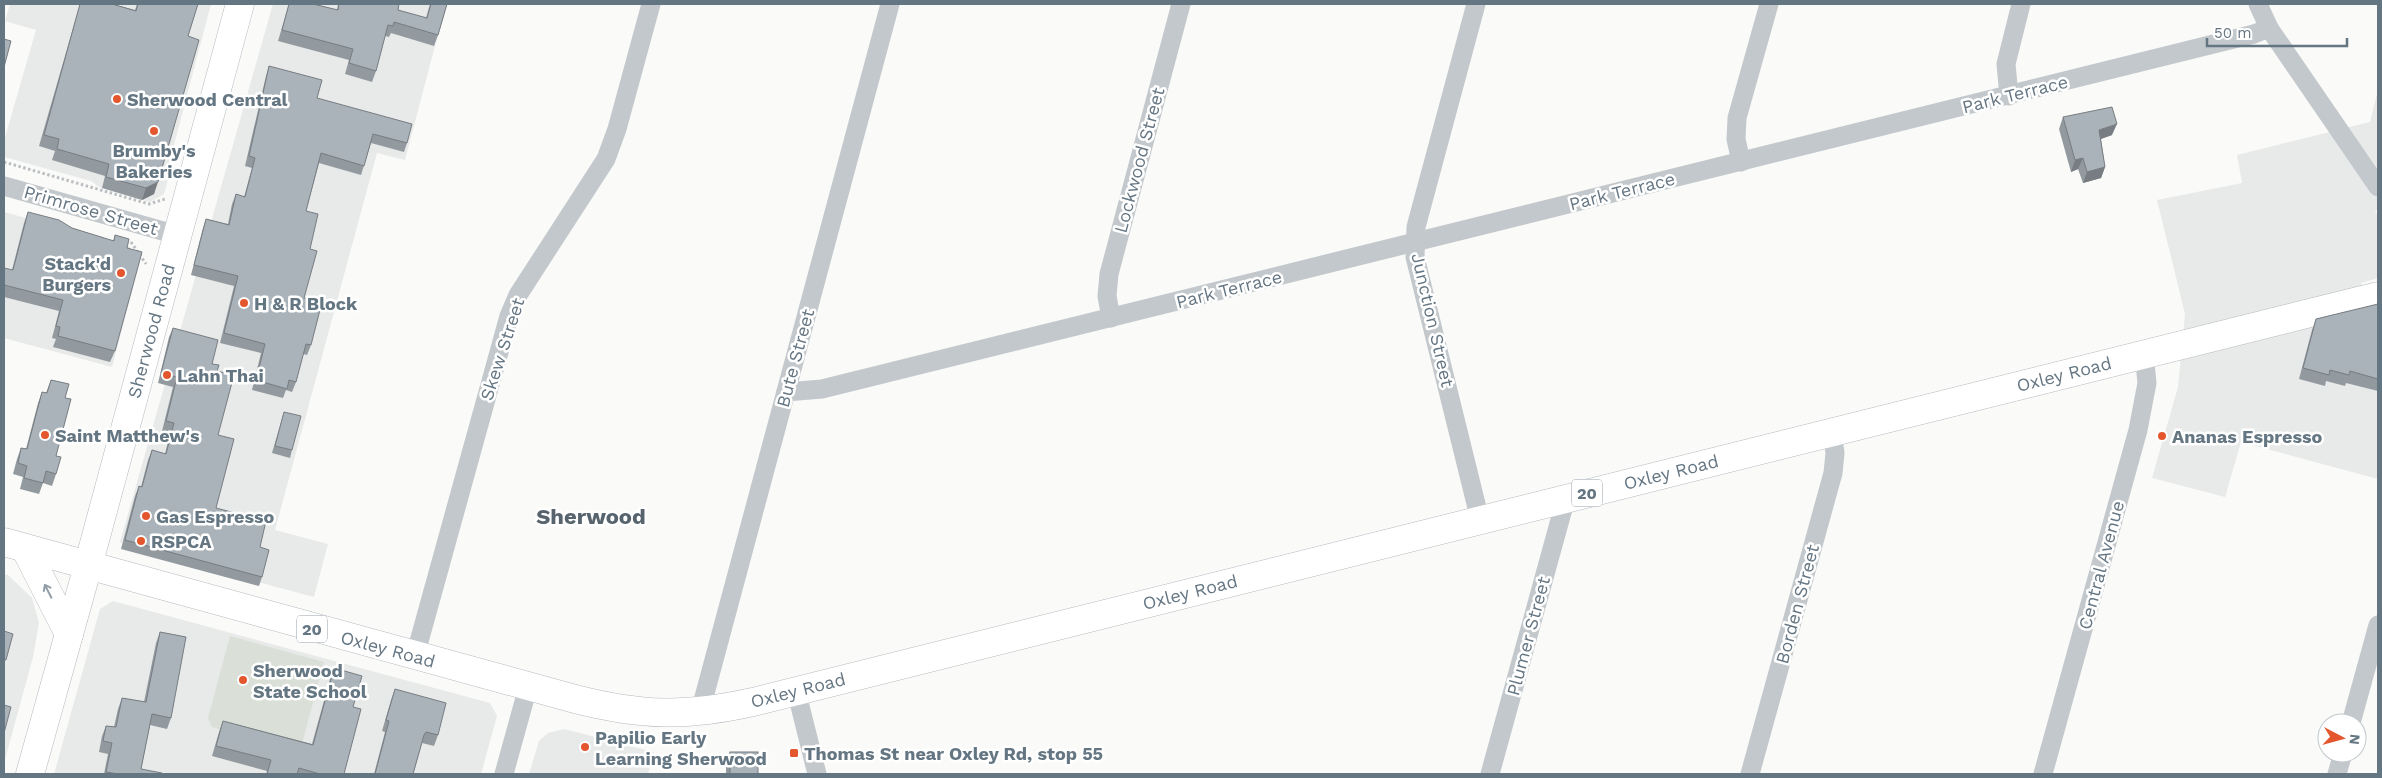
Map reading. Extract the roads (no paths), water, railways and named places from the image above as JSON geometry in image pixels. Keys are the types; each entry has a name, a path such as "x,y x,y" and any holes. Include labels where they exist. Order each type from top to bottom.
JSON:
{"main road":[{"name":"Sherwood Road","path":"30,774 240,4"},
{"name":"Oxley Road","path":"15,545 528,687 630,712 700,712 796,690 2378,296"},
{"path":"15,545 69,634"}],"street":[{"name":"Skew Street","path":"415,656 509,316 518,295 606,160 617,129 651,4"},
{"name":"Bute Street","path":"700,712 890,4"},
{"name":"Lockwood Street","path":"1111,318 1107,296 1109,274 1181,4"},
{"name":"Junction Street","path":"1476,4 1416,227 1415,257 1480,520"},
{"path":"1740,162 1736,139 1737,118 1769,4"},
{"path":"2009,96 2006,64 2021,4"},
{"path":"2258,4 2269,28 2378,187"},
{"name":"Park Terrace","path":"786,392 822,389 2009,96 2254,34 2269,28"},
{"name":"Primrose Street","path":"4,186 177,235"},
{"name":"Central Avenue","path":"2043,774 2138,430 2147,382 2144,353"},
{"name":"Borden Street","path":"1750,774 1833,473 1835,453 1832,433"},
{"name":"Plumer Street","path":"1490,774 1566,498"},
{"path":"2354,713 2378,625"},
{"path":"504,774 528,687"},
{"path":"796,690 817,774"}],"place":[{"name":"Sherwood Central","path":"117,99"},
{"name":"Brumby's Bakeries","path":"154,131"},
{"name":"Stack'd Burgers","path":"121,273"},
{"name":"H & R Block","path":"244,303"},
{"name":"Lahn Thai","path":"167,375"},
{"name":"Saint Matthew's","path":"45,435"},
{"name":"Ananas Espresso","path":"2162,436"},
{"name":"Gas Espresso","path":"146,516"},
{"name":"RSPCA","path":"141,541"},
{"name":"Sherwood State School","path":"243,680"},
{"name":"Papilio Early Learning Sherwood","path":"585,747"},
{"name":"Thomas St near Oxley Rd, stop 55","path":"794,753"}],"district":[{"name":"Sherwood","path":"591,516"}]}
